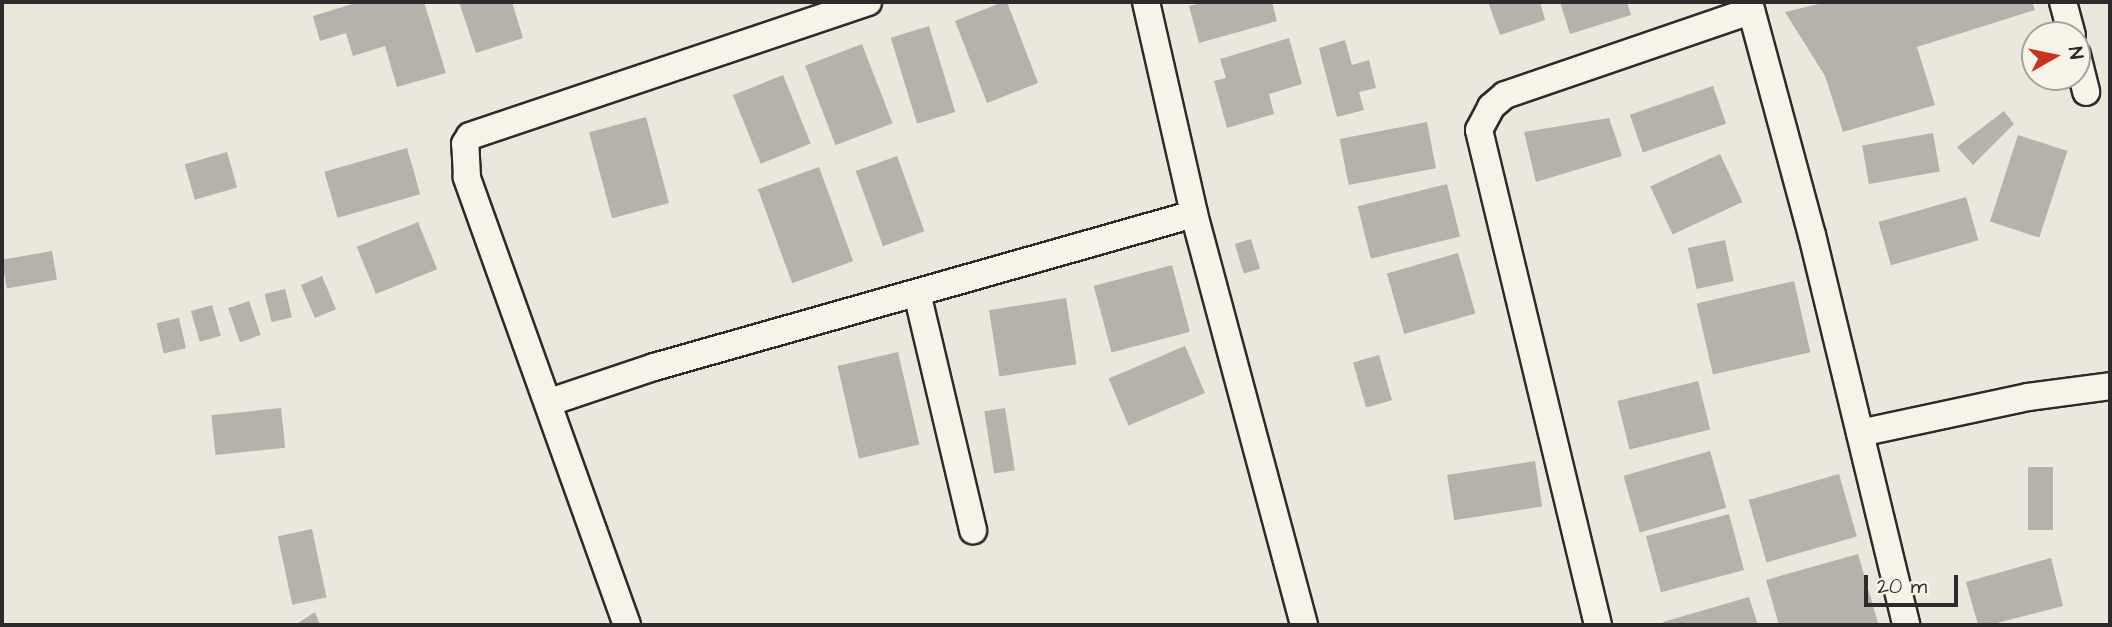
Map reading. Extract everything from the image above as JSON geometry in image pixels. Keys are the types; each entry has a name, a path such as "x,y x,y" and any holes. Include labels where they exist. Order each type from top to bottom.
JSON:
{"street":[{"path":"628,625 467,177 464,149 470,136 868,2"},
{"path":"1146,2 1194,214 1304,625"},
{"path":"2063,2 2068,21"},
{"path":"1598,625 1479,130 1491,107 1505,95 1750,7 1812,235 1906,625"},
{"path":"550,402 654,367 1194,214"},
{"path":"917,293 973,530"},
{"path":"1860,433 2028,397 2110,386"}],"building":[{"path":"359,2 424,2 446,73 397,87 385,46 353,56 346,33 320,41 313,16"},
{"path":"459,2 512,2 523,38 476,53"},
{"path":"1007,2 1038,83 987,103 955,21"},
{"path":"1205,2 1272,2 1277,21 1199,43 1189,6"},
{"path":"1488,2 1540,2 1545,20 1500,35"},
{"path":"1560,2 1627,2 1631,15 1570,34"},
{"path":"1827,2 2032,2 2035,10 1917,47 1935,105 1843,132 1825,76 1785,12"},
{"path":"929,26 955,112 917,124 891,38"},
{"path":"1289,38 1302,84 1269,94 1274,114 1227,128 1214,81 1226,78 1220,59"},
{"path":"1345,40 1352,65 1369,60 1376,88 1359,92 1364,110 1337,117 1319,48"},
{"path":"862,44 892,123 836,145 805,66"},
{"path":"783,75 811,144 761,164 733,95"},
{"path":"1713,86 1726,124 1643,152 1630,115"},
{"path":"2004,111 2014,124 1973,165 1957,147"},
{"path":"646,117 669,203 612,218 589,132"},
{"path":"1609,118 1622,156 1536,182 1524,132"},
{"path":"1427,122 1436,168 1349,185 1340,139"},
{"path":"1933,133 1940,171 1869,184 1862,146"},
{"path":"2018,135 2067,151 2039,238 1990,222"},
{"path":"407,148 420,194 338,218 324,172"},
{"path":"227,152 237,188 195,200 185,164"},
{"path":"1720,154 1742,202 1673,235 1650,187"},
{"path":"897,156 924,231 883,246 856,171"},
{"path":"819,167 853,261 792,283 758,189"},
{"path":"1447,184 1460,236 1371,259 1358,206"},
{"path":"1966,197 1978,240 1891,265 1879,222"},
{"path":"418,222 437,269 376,294 357,247"},
{"path":"1251,239 1260,269 1244,274 1235,244"},
{"path":"1725,240 1734,281 1697,289 1688,248"},
{"path":"52,251 57,280 7,288 2,260"},
{"path":"1458,253 1475,314 1404,334 1387,273"},
{"path":"1172,265 1190,332 1112,353 1094,286"},
{"path":"322,276 336,309 315,318 301,285"},
{"path":"1794,281 1810,352 1713,375 1697,303"},
{"path":"285,289 292,317 272,322 265,294"},
{"path":"1066,298 1076,364 999,376 989,310"},
{"path":"249,301 261,335 240,342 228,308"},
{"path":"212,305 221,336 200,342 191,311"},
{"path":"179,318 186,348 164,353 157,323"},
{"path":"1185,346 1205,393 1129,425 1109,378"},
{"path":"898,352 919,445 859,459 838,366"},
{"path":"1379,355 1392,400 1366,408 1353,362"},
{"path":"1698,381 1710,430 1630,450 1617,401"},
{"path":"281,408 285,448 216,455 211,415"},
{"path":"1005,408 1015,470 994,474 984,411"},
{"path":"1710,451 1726,508 1640,533 1623,476"},
{"path":"1535,461 1542,506 1454,520 1447,475"},
{"path":"2028,467 2053,467 2053,530 2028,530"},
{"path":"1839,474 1857,536 1767,562 1749,500"},
{"path":"1729,514 1744,570 1661,592 1646,536"},
{"path":"312,529 327,597 292,605 278,536"},
{"path":"1858,554 1878,623 1779,625 1766,580"},
{"path":"2051,558 2063,606 1989,625 1978,625 1966,582"},
{"path":"1749,597 1758,625 1664,625 1663,622"},
{"path":"315,612 320,625 295,625"}]}
